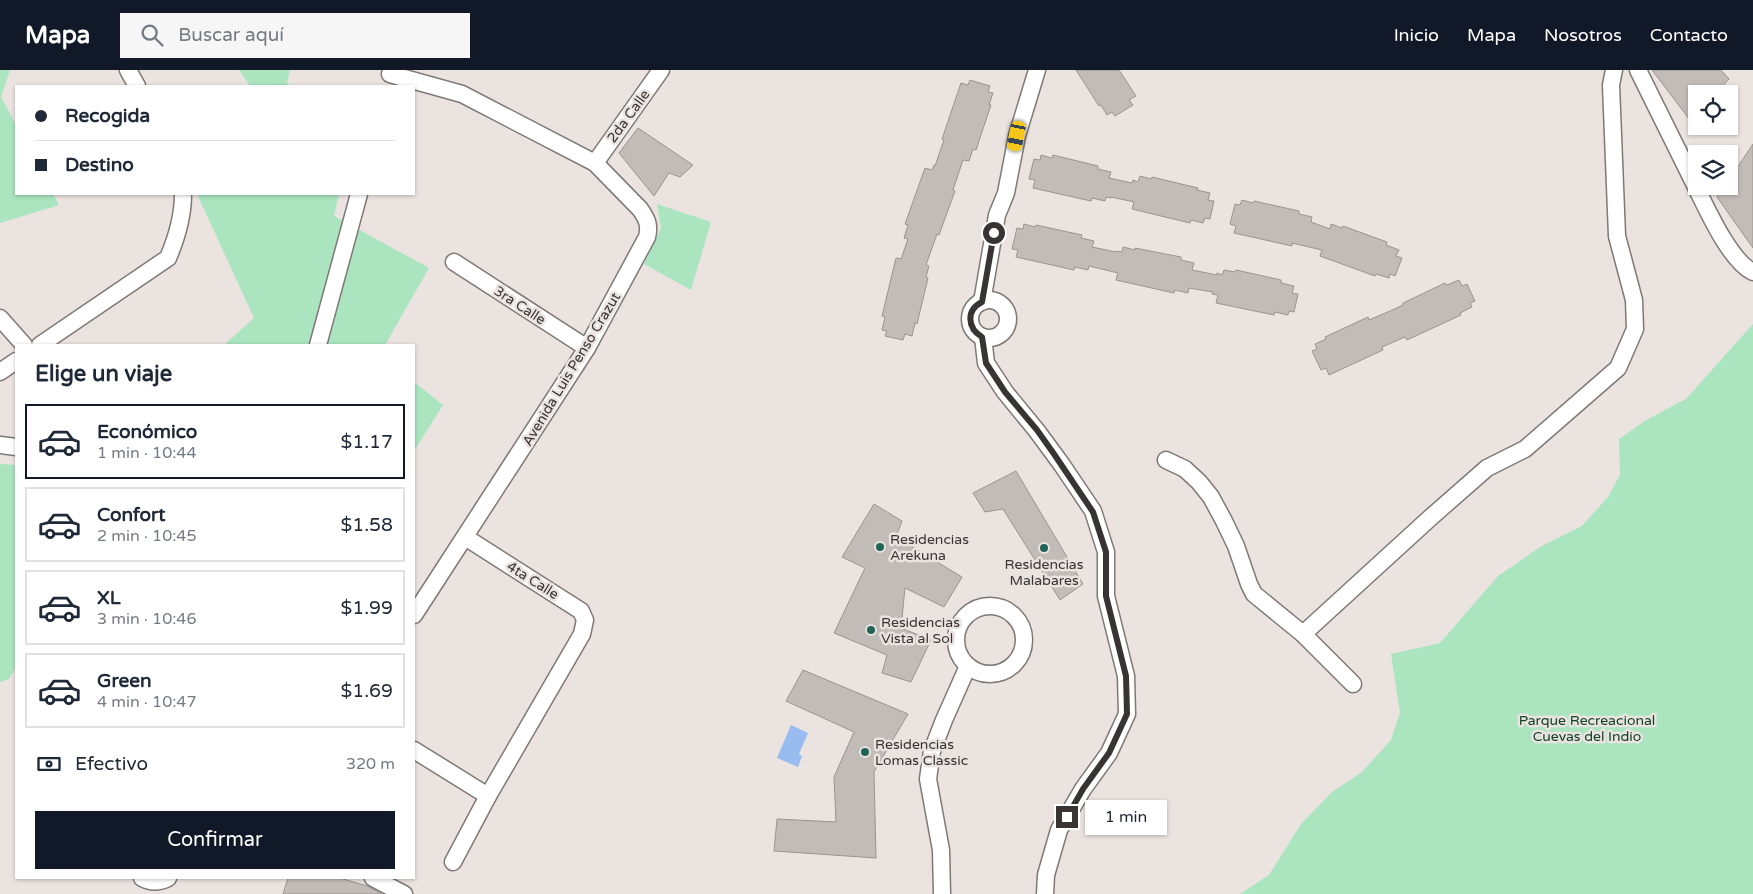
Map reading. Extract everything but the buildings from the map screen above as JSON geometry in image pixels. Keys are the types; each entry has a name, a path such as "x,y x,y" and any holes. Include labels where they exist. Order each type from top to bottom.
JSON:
{"street":[{"path":"128,70 136,85"},
{"name":"2da Calle","path":"595,163 661,70"},
{"path":"982,302 997,216 1006,193 1017,136 1037,70"},
{"path":"1303,634 1487,468 1525,449 1618,368 1635,329 1634,300 1617,236 1611,85 1614,70"},
{"path":"1638,70 1717,229 1736,258 1748,270 1753,272"},
{"name":"Avenida Luis Penso Crazut","path":"390,77 462,94 595,163 640,209 646,217 649,228 647,237 587,348 415,612"},
{"path":"41,344 168,258 181,221 182,195"},
{"path":"318,344 358,195"},
{"name":"3ra Calle","path":"454,262 587,348"},
{"path":"991,300 1002,305 1007,316 1007,322 1001,333 995,336 982,337 973,330 970,318 974,307 982,302 991,300"},
{"path":"0,318 23,344"},
{"path":"982,337 986,363 1005,392 1037,430 1093,512 1106,552 1106,596 1126,676 1127,714 1109,753 1083,789 1059,830 1046,875 1045,894"},
{"path":"0,372 15,362"},
{"path":"0,445 15,447"},
{"path":"1166,460 1185,469 1199,482 1210,497 1236,546 1248,584 1254,594 1303,634 1353,684"},
{"name":"4ta Calle","path":"465,537 581,611 585,620 582,634 488,796"},
{"path":"988,606 999,607 1010,612 1020,622 1023,629 1023,651 1017,660 1009,668 999,673 988,674 978,672 968,666 961,657 957,646 960,624 967,615 977,609 988,606"},
{"path":"942,894 941,850 928,779 932,751 968,666"},
{"path":"415,751 488,796 453,862"},
{"path":"144,879 152,882 165,879"},
{"path":"375,879 404,894"}],"green space":[{"path":"0,70 10,70 1,97 15,123 15,195 54,195 59,205 0,223"},
{"path":"239,70 290,70 287,83 290,85 249,85"},
{"path":"197,195 339,195 334,216 429,268 386,344 225,344 254,318"},
{"path":"657,204 711,222 691,290 644,264 661,228"},
{"name":"Parque Recreacional Cuevas del Indio","path":"1753,324 1753,894 1240,894 1269,875 1301,824 1332,792 1362,772 1391,740 1400,713 1391,654 1440,643 1498,576 1540,547 1582,526 1608,497 1620,475 1619,439 1648,419 1686,399"},
{"path":"415,383 443,405 415,449"},
{"path":"0,464 15,465 15,668 9,679 0,682"}],"water":[{"path":"791,725 808,733 799,754 802,756 798,767 777,758"}],"place":[{"name":"Residencias Arekuna","path":"880,547"},
{"name":"Residencias Malabares","path":"1044,548"},
{"name":"Residencias Vista al Sol","path":"871,630"},
{"name":"Residencias Lomas Classic","path":"865,752"}],"route":[{"path":"994,233 982,302 974,307 971,312 971,324 973,330 982,337 986,363 1005,392 1037,430 1093,512 1106,552 1106,596 1126,676 1127,714 1109,753 1083,789 1067,817"}]}
